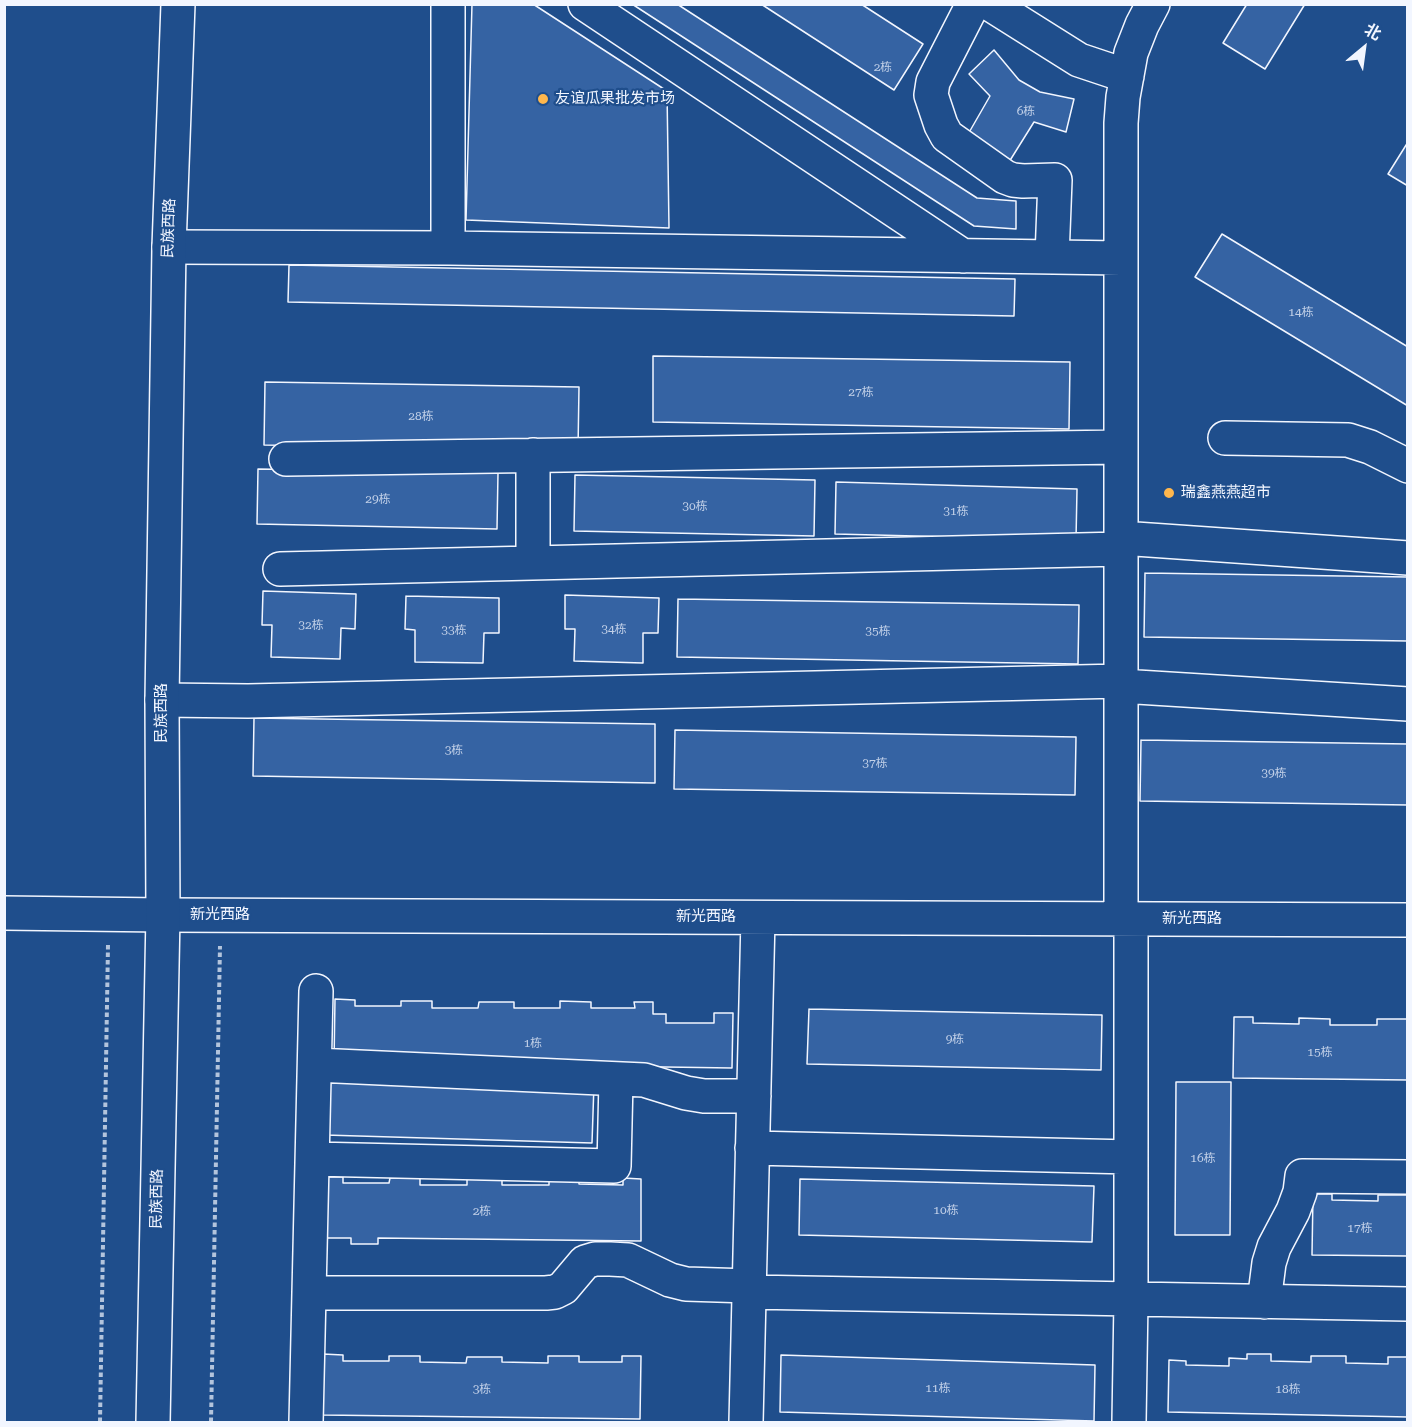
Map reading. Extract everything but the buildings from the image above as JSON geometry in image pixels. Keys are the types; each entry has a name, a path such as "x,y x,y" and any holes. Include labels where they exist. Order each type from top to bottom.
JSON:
{"street":[{"name":"民族西路","path":"153,1422 163,915 162,699 168,247 178,4"},
{"path":"448,4 448,248"},
{"path":"585,4 963,256"},
{"path":"973,4 933,82 931,95 947,136 1005,177 1023,181 1055,180 1052,257"},
{"path":"990,4 1079,60 1126,76"},
{"path":"1129,1422 1131,1157 1121,684 1121,123 1131,53 1153,4"},
{"path":"168,247 448,248 1121,258"},
{"path":"1225,438 1348,440 1370,447 1407,466"},
{"path":"286,459 1121,447"},
{"path":"533,455 533,562"},
{"path":"280,568 1121,544 1407,558"},
{"path":"162,699 248,701 1121,684 1407,704"},
{"name":"新光西路","path":"4,913 1407,920"},
{"path":"746,1422 758,918"},
{"path":"306,1422 316,991"},
{"path":"315,1065 644,1080 704,1096 754,1095"},
{"path":"313,1159 614,1166 616,1080"},
{"path":"752,1148 1131,1157"},
{"path":"1264,1302 1269,1263 1274,1247 1293,1211 1300,1192 1302,1176 1407,1177"},
{"path":"310,1293 555,1292 563,1288 585,1262 610,1259 628,1260 670,1280 686,1284 749,1289 1131,1300 1407,1304"}],"path":[{"path":"100,1422 109,915"},
{"path":"211,1422 220,915"}],"place":[{"name":"友谊瓜果批发市场","path":"543,99"},
{"name":"瑞鑫燕燕超市","path":"1169,493"}]}
